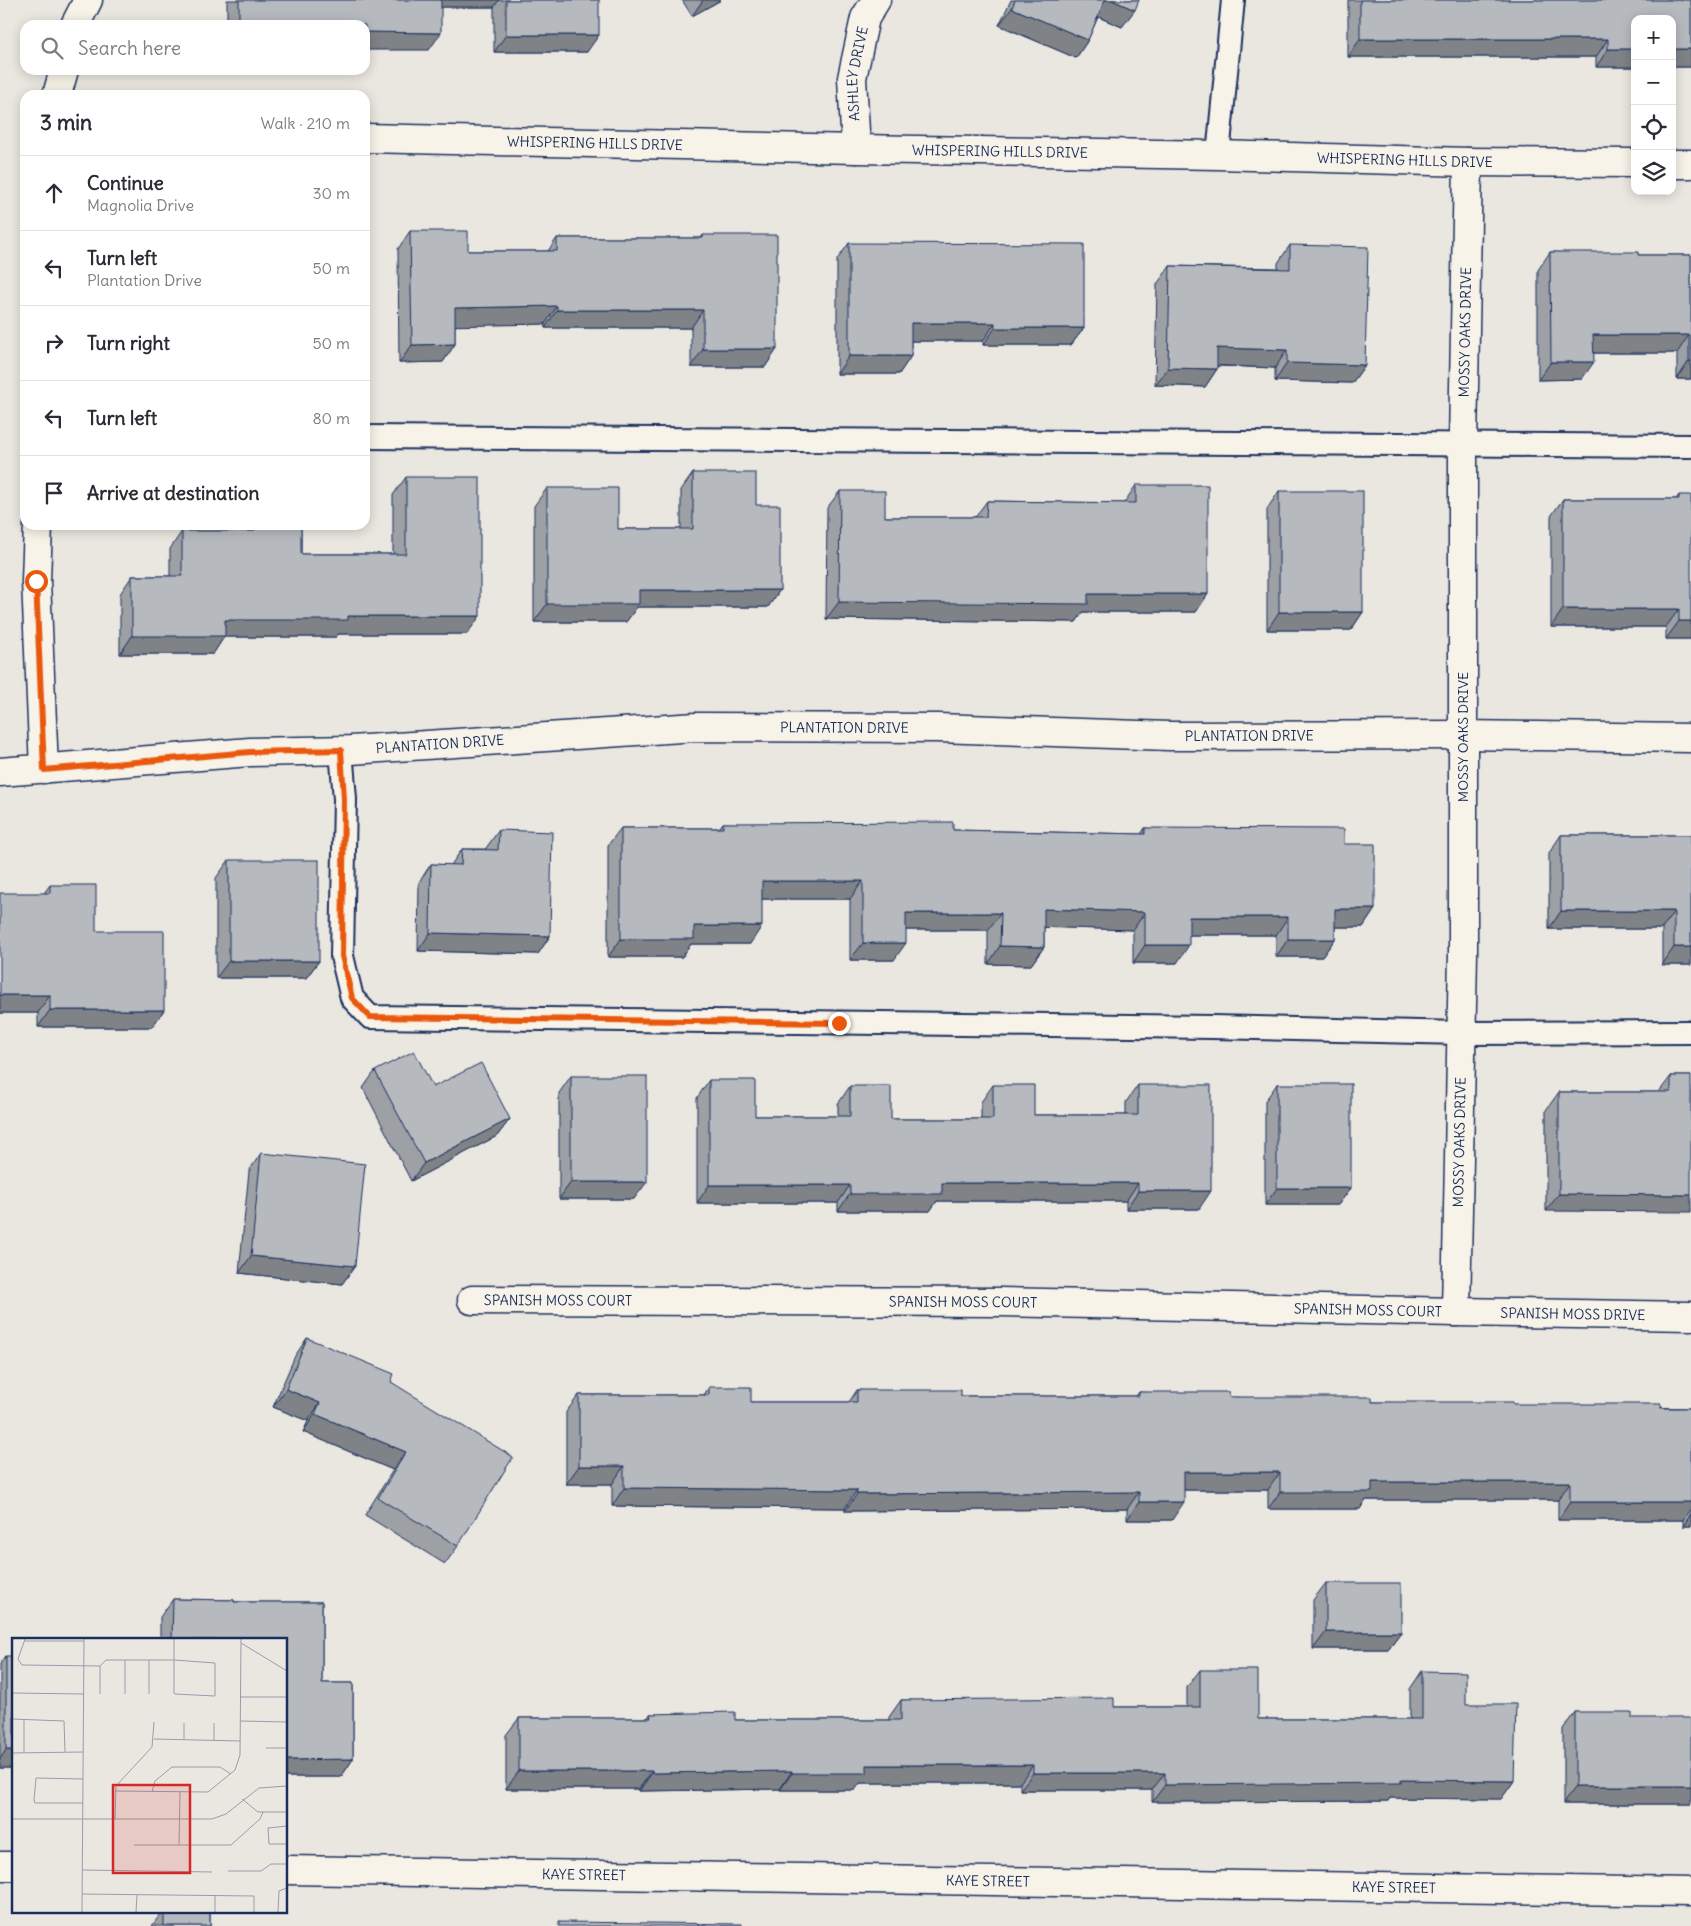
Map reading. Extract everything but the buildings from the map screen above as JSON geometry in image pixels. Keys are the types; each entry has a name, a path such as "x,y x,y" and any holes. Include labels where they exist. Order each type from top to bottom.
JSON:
{"street":[{"path":"78,20 88,0"},
{"name":"ASHLEY DRIVE","path":"856,149 852,78 865,18 876,0"},
{"path":"58,90 63,75"},
{"name":"WHISPERING HILLS DRIVE","path":"370,138 1218,155 1468,162 1631,163"},
{"name":"MOSSY OAKS DRIVE","path":"1456,1312 1461,1033 1463,444 1468,162"},
{"path":"1676,164 1691,164"},
{"path":"38,530 36,581 44,770"},
{"name":"PLANTATION DRIVE","path":"0,772 44,770 250,752 341,750 696,727 938,728 1169,736 1463,735 1691,738"},
{"name":"SPANISH MOSS COURT","path":"472,1300 1001,1302 1456,1312"},
{"name":"SPANISH MOSS DRIVE","path":"1456,1312 1691,1316"},
{"name":"KAYE STREET","path":"288,1870 1691,1892"}],"lane":[{"path":"1218,155 1233,0"},
{"path":"370,437 1691,446"},
{"path":"341,750 344,799 342,956 352,998 370,1017 1212,1027 1461,1033 1691,1032"}],"route":[{"path":"36,581 44,770 250,752 341,750 344,799 342,956 352,998 370,1017 839,1023"}]}
